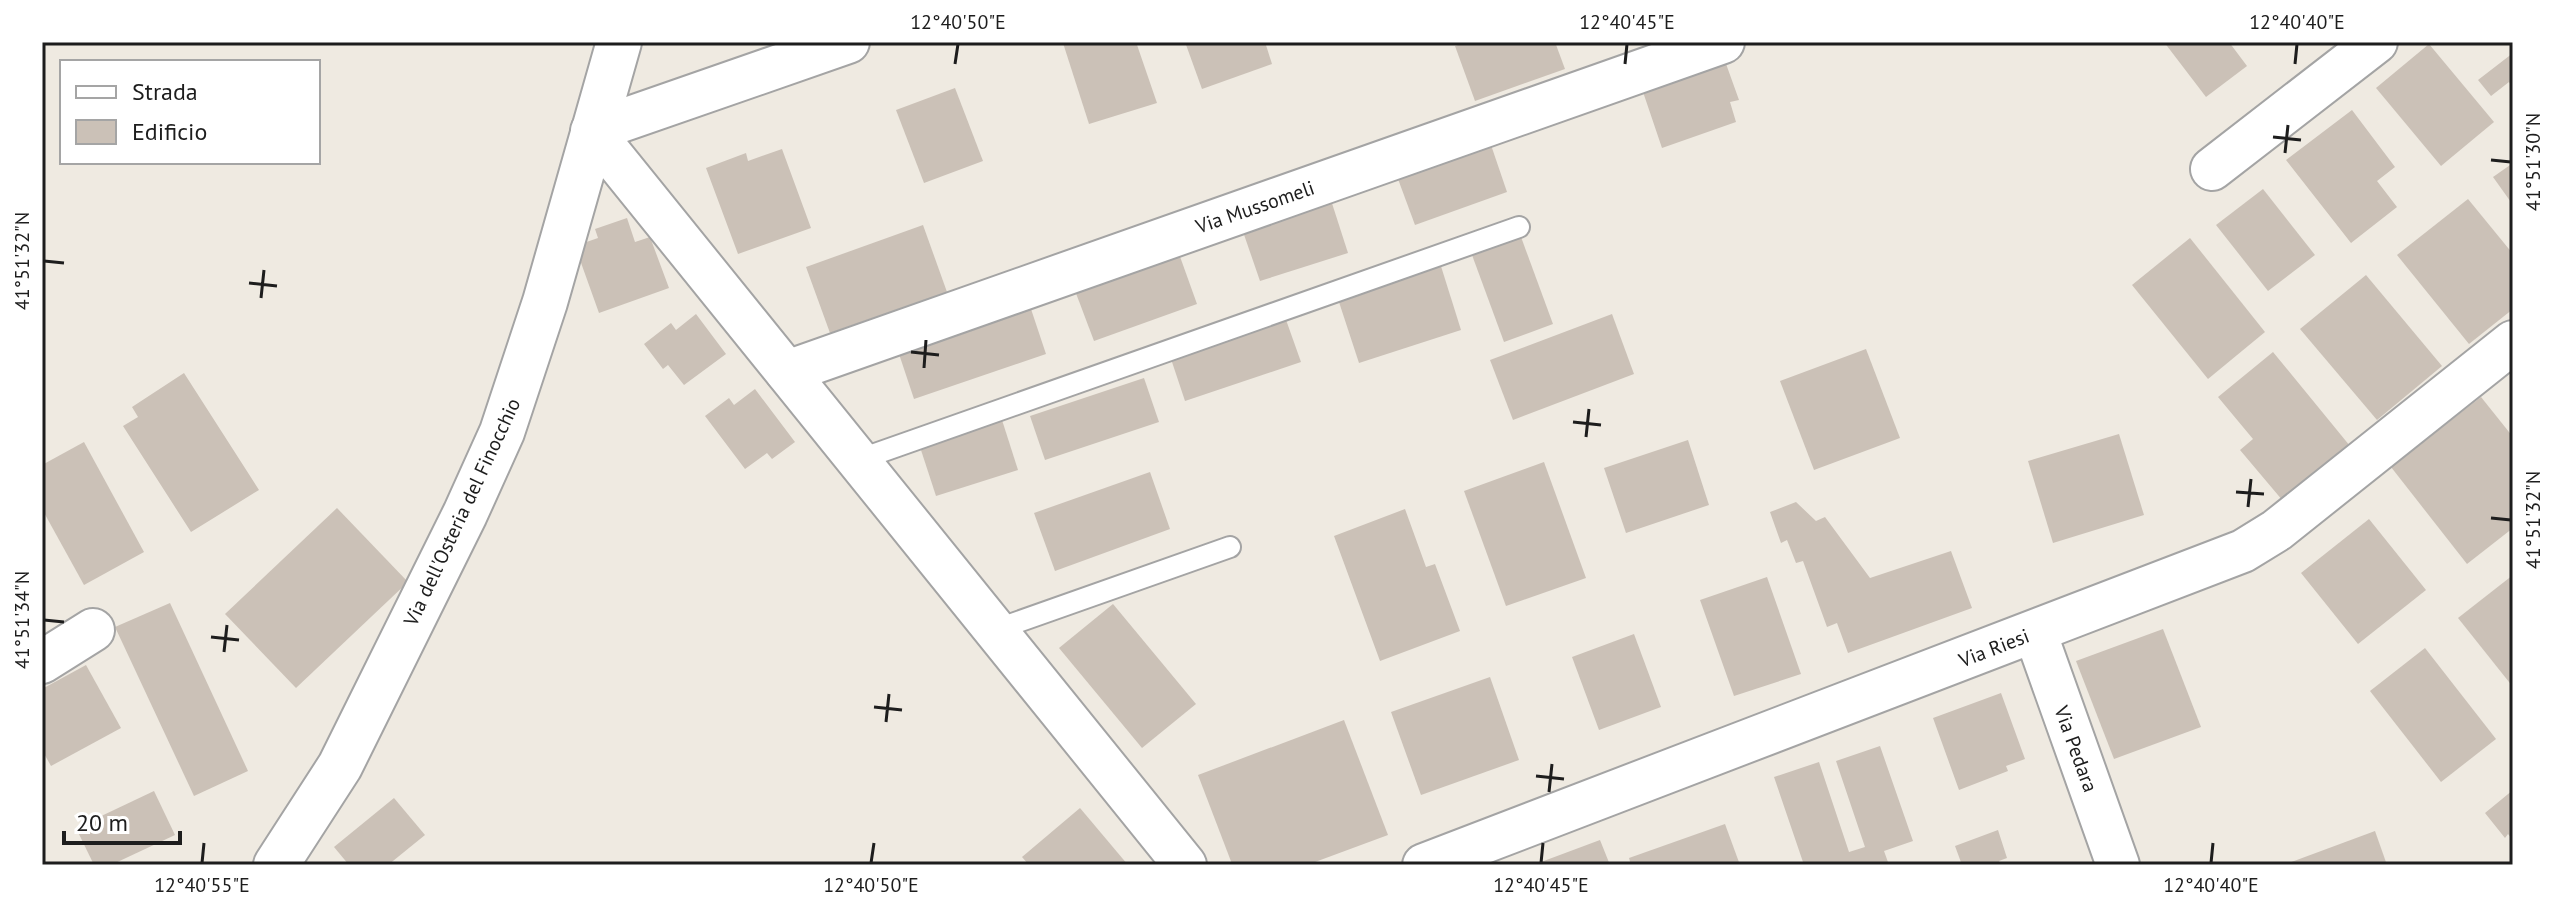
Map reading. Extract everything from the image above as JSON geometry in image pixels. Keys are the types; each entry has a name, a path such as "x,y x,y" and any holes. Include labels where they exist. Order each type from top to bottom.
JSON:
{"street":[{"name":"Via dell'Osteria del Finocchio","path":"276,865 340,766 491,458 524,372 619,42"},
{"path":"848,42 592,131 1185,865"},
{"name":"Via Mussomeli","path":"787,372 1723,42"},
{"path":"2212,169 2376,42"},
{"name":"Via Riesi","path":"1424,865 2035,632 2260,542 2513,342"},
{"path":"42,662 93,630"},
{"name":"Via Pedara","path":"2035,632 2118,865"}],"lane":[{"path":"858,460 1519,227"},
{"path":"995,630 1230,547"}],"building":[{"path":"1136,42 1157,103 1089,124 1063,43"},
{"path":"1185,42 1265,42 1272,64 1202,89"},
{"path":"1467,42 1555,42 1565,69 1475,101 1455,46"},
{"path":"2164,42 2229,42 2247,66 2206,97"},
{"path":"2429,44 2494,122 2441,166 2376,88"},
{"path":"2513,53 2513,88 2509,82 2491,96 2478,80"},
{"path":"1725,61 1739,100 1730,102 1736,122 1662,148 1642,89"},
{"path":"955,88 983,161 924,183 896,110"},
{"path":"2352,110 2395,167 2377,181 2397,207 2351,243 2286,160"},
{"path":"1491,145 1507,192 1415,225 1398,179"},
{"path":"782,149 811,228 738,254 706,168 746,153 748,161"},
{"path":"2513,163 2513,205 2493,177"},
{"path":"2263,189 2315,255 2268,291 2216,225"},
{"path":"1329,194 1348,253 1260,281 1240,223"},
{"path":"2468,199 2513,254 2513,309 2469,344 2397,255"},
{"path":"627,218 635,242 650,237 669,288 599,313 575,246 598,238 595,229"},
{"path":"923,225 947,292 830,333 806,267"},
{"path":"1521,237 1553,324 1504,342 1472,255"},
{"path":"2190,238 2265,332 2208,379 2132,285"},
{"path":"1178,251 1197,304 1094,341 1074,288"},
{"path":"1440,263 1461,330 1359,363 1337,296"},
{"path":"2366,275 2442,366 2377,420 2300,329"},
{"path":"1027,297 1046,354 914,399 895,342"},
{"path":"696,314 726,354 684,385 668,365 663,369 644,344 671,323 676,330"},
{"path":"1612,314 1634,374 1513,420 1490,360"},
{"path":"1285,317 1301,362 1185,401 1170,356"},
{"path":"1866,349 1900,438 1814,470 1780,381"},
{"path":"2273,352 2350,446 2283,501 2240,450 2253,439 2218,397"},
{"path":"184,373 259,490 191,532 123,426 138,417 132,407"},
{"path":"1144,378 1159,422 1045,460 1030,416"},
{"path":"755,389 795,442 772,459 767,453 745,469 705,416 729,398 734,405"},
{"path":"2481,397 2513,437 2513,528 2467,564 2391,467"},
{"path":"1002,420 1018,470 936,496 920,447"},
{"path":"2119,434 2144,515 2053,543 2028,461"},
{"path":"1688,440 1709,505 1626,533 1604,468"},
{"path":"84,442 144,552 84,585 42,509 42,465"},
{"path":"1544,462 1586,578 1506,606 1464,491"},
{"path":"1150,472 1170,529 1055,571 1034,513"},
{"path":"1796,502 1816,521 1825,517 1870,578 1951,551 1972,608 1848,653 1837,623 1827,627 1803,561 1796,563 1787,540 1781,543 1770,512"},
{"path":"337,508 408,582 296,688 225,614"},
{"path":"1405,509 1426,567 1435,564 1460,631 1380,661 1334,536"},
{"path":"2369,519 2426,590 2358,644 2301,573"},
{"path":"2513,575 2513,687 2458,618"},
{"path":"1767,577 1801,674 1734,696 1700,600"},
{"path":"170,603 248,771 194,796 115,627"},
{"path":"1113,604 1196,704 1142,748 1059,648"},
{"path":"2163,629 2201,727 2114,759 2076,661"},
{"path":"1634,634 1661,707 1599,730 1572,657"},
{"path":"2425,648 2496,739 2441,782 2370,691"},
{"path":"86,665 121,728 51,766 42,750 42,689"},
{"path":"1490,677 1519,760 1421,795 1391,712"},
{"path":"2001,693 2025,759 2006,766 2008,771 1959,790 1933,718"},
{"path":"1344,720 1388,835 1307,865 1232,864 1198,775"},
{"path":"1880,746 1913,841 1884,851 1889,865 1804,865 1774,777 1819,762 1849,852 1865,847 1836,761"},
{"path":"2513,790 2513,840 2508,834 2505,838 2485,813"},
{"path":"154,791 175,835 111,865 94,865 76,828"},
{"path":"394,798 425,835 388,865 349,865 334,847"},
{"path":"1080,808 1128,865 1029,865 1022,857"},
{"path":"1725,824 1740,865 1631,865 1629,858"},
{"path":"1998,830 2007,858 1999,861 2000,865 1962,865 1955,846"},
{"path":"2375,831 2387,865 2283,865"},
{"path":"1600,840 1610,865 1533,865"}]}
